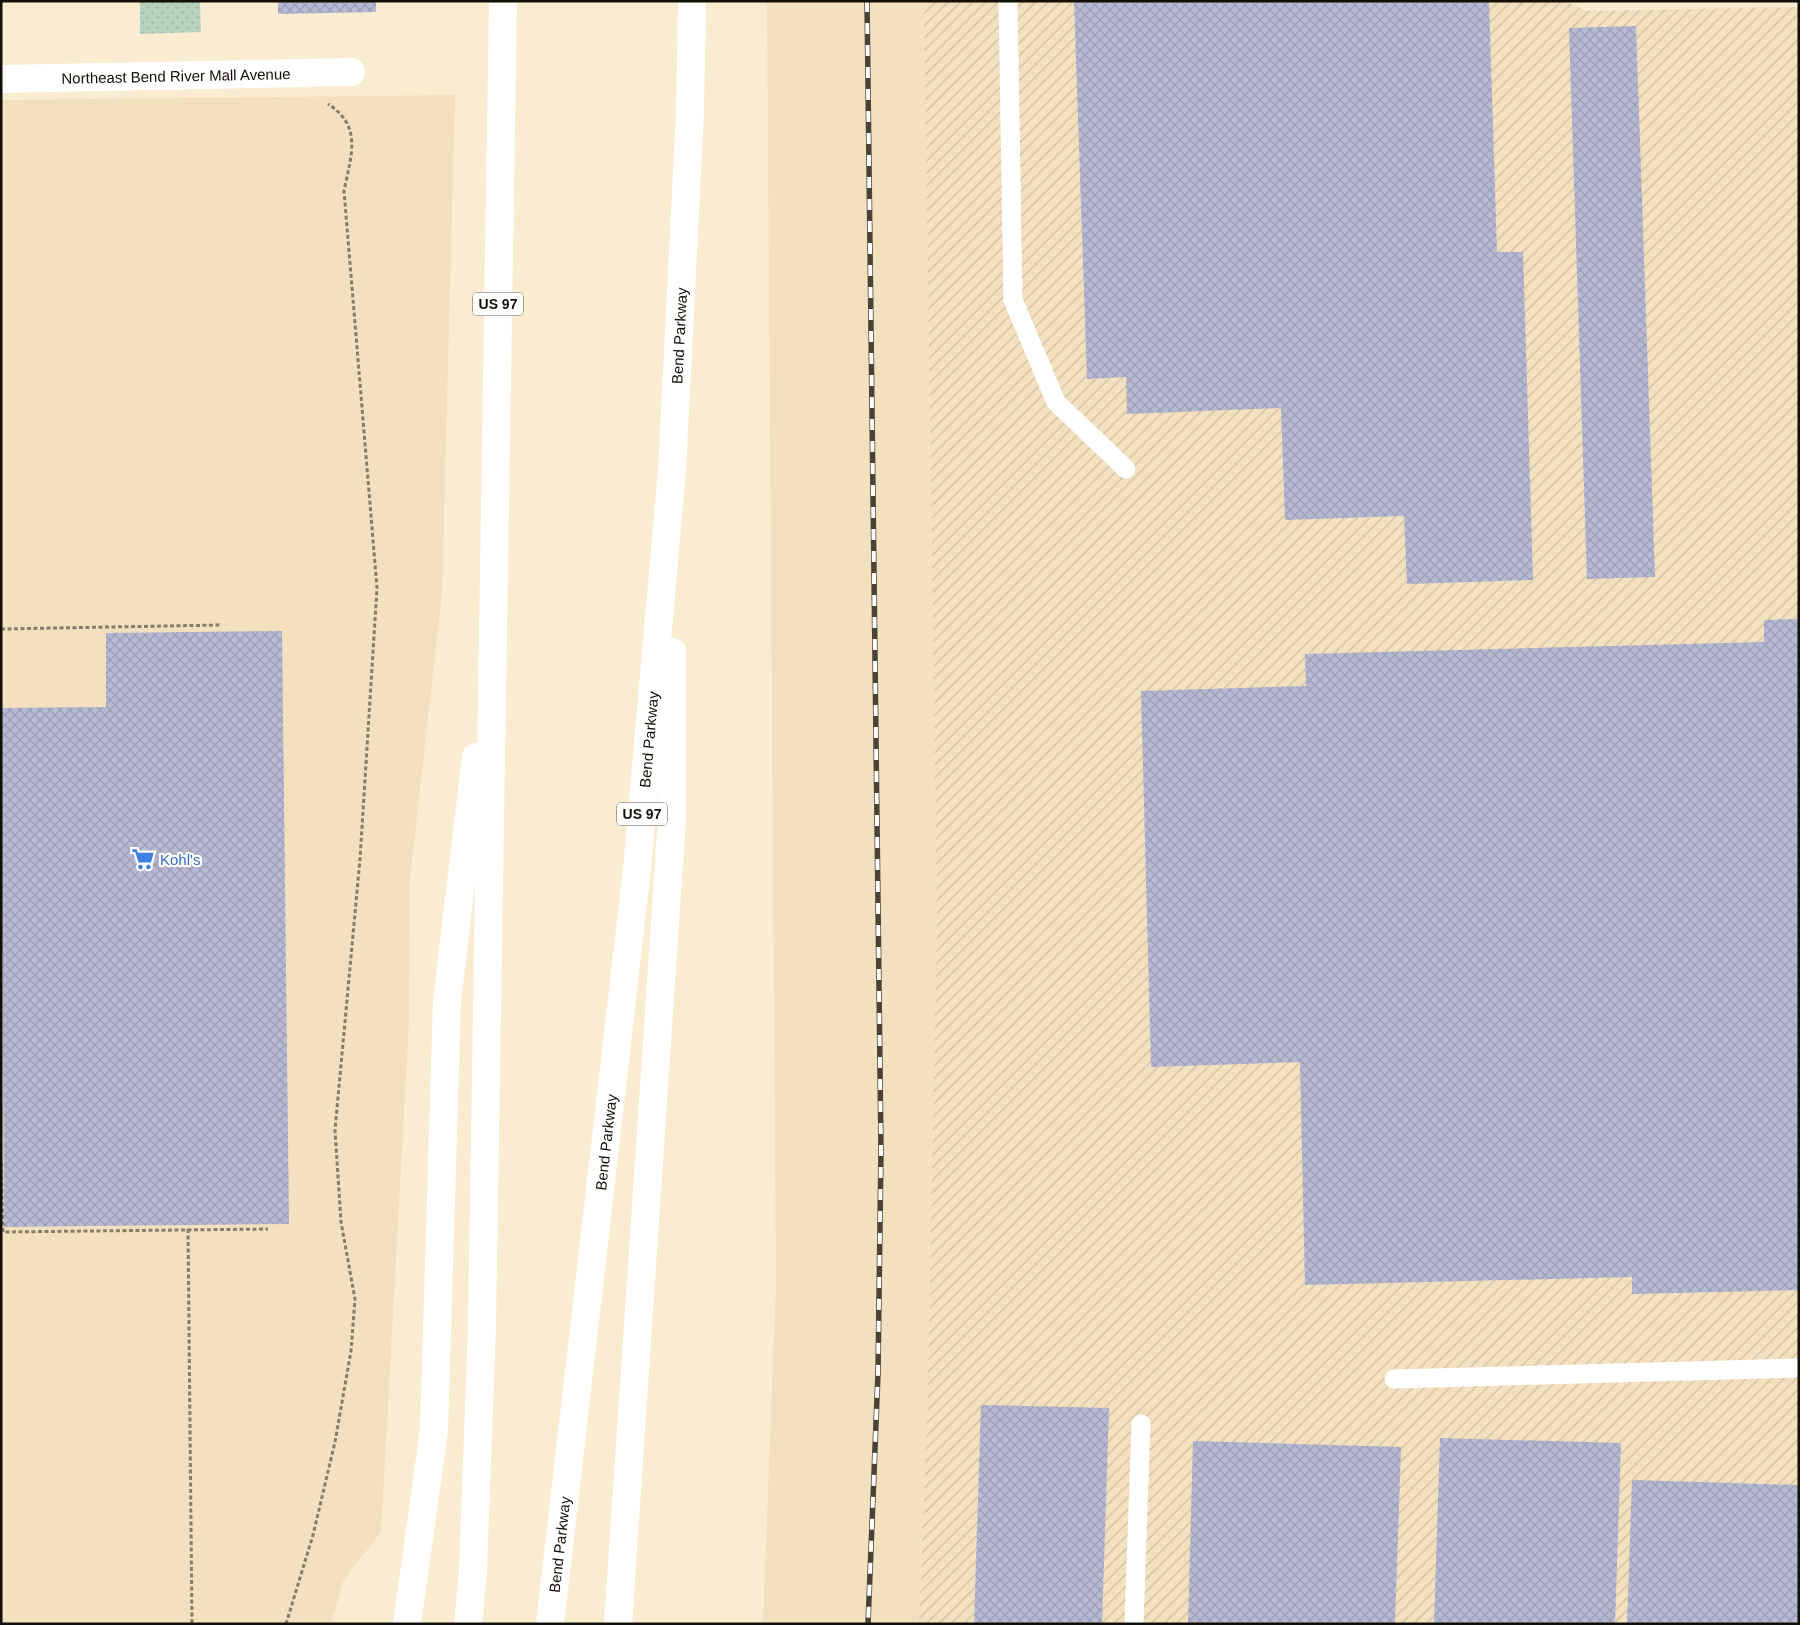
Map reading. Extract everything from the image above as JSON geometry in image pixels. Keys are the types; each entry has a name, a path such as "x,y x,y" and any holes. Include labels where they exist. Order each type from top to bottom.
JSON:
{"main road":[{"name":"US 97","path":"468,1624 473,1571 482,1326 503,1"},
{"name":"Bend Parkway","path":"550,1624 636,879 672,470 690,113 692,1"},
{"name":"Northeast Bend River Mall Avenue","path":"1,79 352,72"},
{"path":"618,1624 672,818 672,470"},
{"path":"407,1624 434,1430 447,1001 494,606"}],"lane":[{"path":"1008,1 1013,300 1056,402 1126,469"},
{"path":"1394,1379 1799,1368"},
{"path":"1134,1624 1141,1424"}],"path":[{"path":"286,1624 318,1516 351,1351 355,1299 341,1222 335,1130 360,859 377,588 344,191 353,142 350,126 338,110 325,102"},
{"path":"1,629 221,625"},
{"path":"1,1163 3,1232 268,1229"},
{"path":"188,1229 191,1309 192,1624"}],"shaded area":[{"path":"767,1 924,1 937,916 927,1426 919,1624 763,1624 776,1283"},
{"path":"924,1 1565,1 1587,11 1799,7 1799,1624 919,1624 927,1426 937,916"},
{"path":"455,95 442,593 410,879 409,1021 381,1532 343,1581 331,1624 1,1624 1,100"}],"green space":[{"path":"140,1 200,1 201,32 140,34"}],"building":[{"path":"278,1 376,1 376,12 278,14"},
{"path":"1074,1 1489,1 1497,252 1523,252 1533,580 1407,584 1404,516 1285,520 1281,408 1127,414 1126,377 1087,379"},
{"path":"1636,26 1655,577 1587,579 1569,28"},
{"path":"1799,619 1799,1290 1632,1294 1632,1277 1305,1285 1300,1062 1151,1067 1141,691 1306,686 1305,654 1764,642 1764,620"},
{"name":"Kohl's","path":"282,631 289,1224 4,1227 1,708 106,707 106,633"},
{"path":"981,1405 1109,1408 1102,1624 974,1624"},
{"path":"1440,1438 1621,1443 1615,1624 1434,1624"},
{"path":"1193,1441 1401,1447 1395,1624 1188,1624"},
{"path":"1632,1480 1799,1485 1799,1624 1627,1624"}],"railway":[{"path":"867,1 881,1150 878,1373 868,1624"}],"place":[{"name":"Kohl's","path":"143,859"}]}
